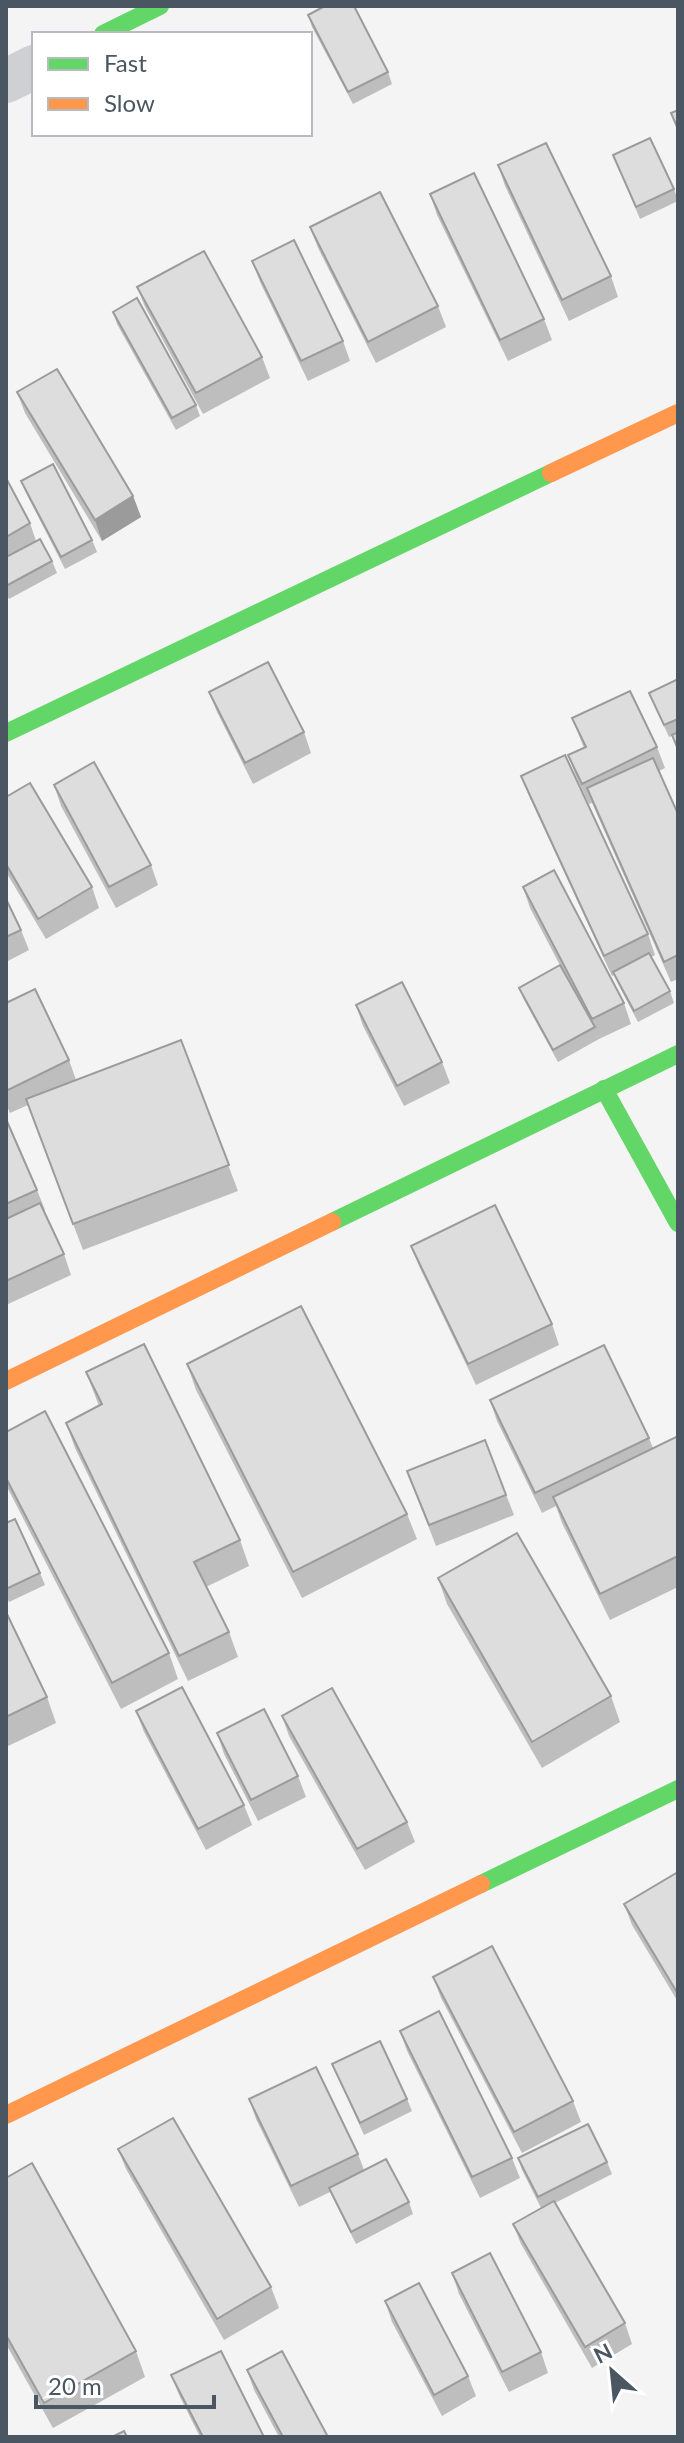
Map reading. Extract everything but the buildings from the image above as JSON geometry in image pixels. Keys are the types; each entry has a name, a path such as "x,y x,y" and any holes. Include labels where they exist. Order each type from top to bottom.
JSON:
{"street":[{"path":"107,32 160,6"},
{"path":"6,81 32,68"},
{"path":"6,733 678,413"},
{"path":"6,1381 678,1054"},
{"path":"604,1089 678,1223"},
{"path":"6,2115 678,1789"}],"traffic: fast":[{"path":"107,32 160,6"},
{"path":"6,733 551,473"},
{"path":"332,1222 678,1054"},
{"path":"604,1089 678,1223"},
{"path":"481,1884 678,1789"}],"traffic: slow":[{"path":"551,473 678,413"},
{"path":"6,1381 332,1222"},
{"path":"6,2115 481,1884"}]}
